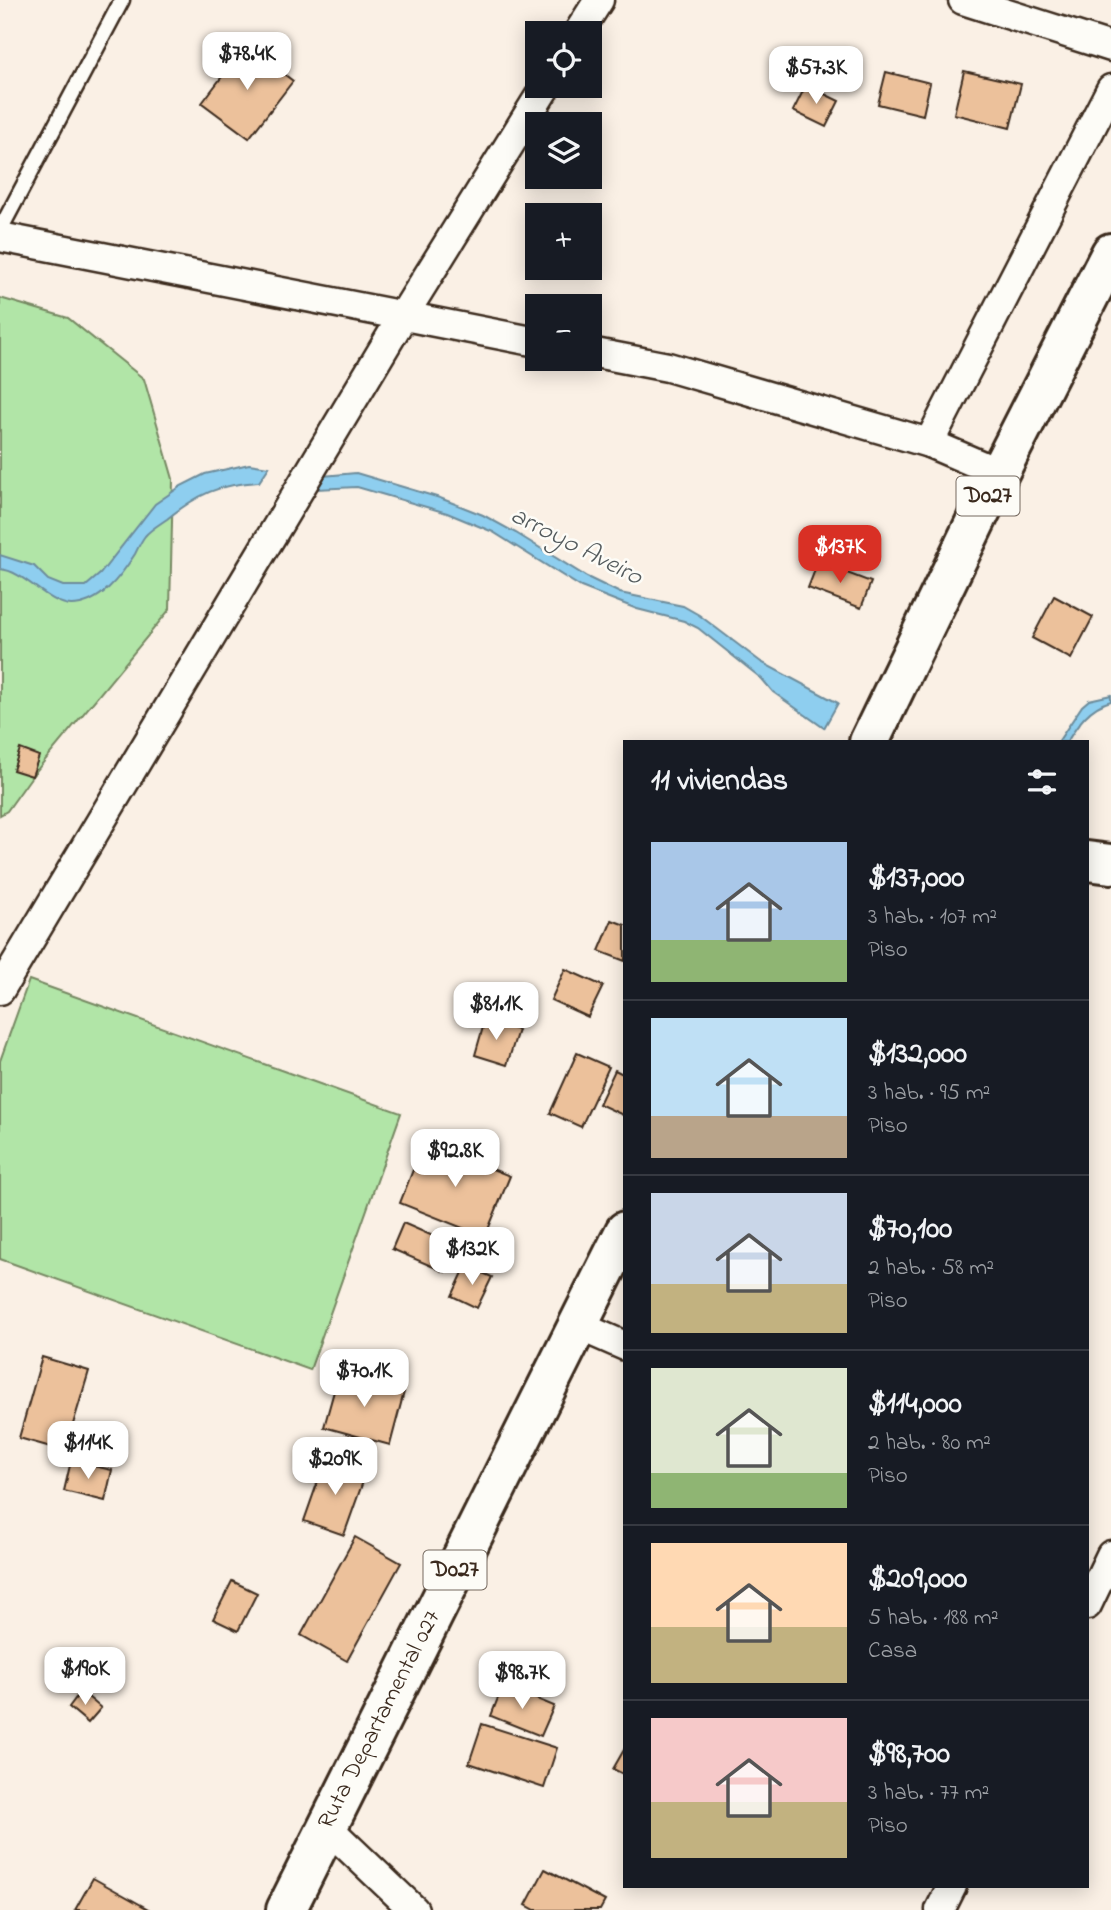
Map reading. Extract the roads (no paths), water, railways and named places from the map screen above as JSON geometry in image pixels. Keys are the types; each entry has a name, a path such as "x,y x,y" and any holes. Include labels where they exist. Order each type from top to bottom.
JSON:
{"main road":[{"name":"D027","path":"870,740 999,473 1111,253"},
{"path":"1089,861 1111,864"},
{"name":"Ruta Departamental 027","path":"286,1910 623,1235"}],"street":[{"path":"586,21 599,0"},
{"path":"963,0 1111,47"},
{"path":"929,443 1111,89"},
{"path":"0,990 403,316 539,98"},
{"path":"0,237 525,340"},
{"path":"602,354 668,367 929,443 999,473"},
{"path":"577,1325 623,1345"},
{"path":"1089,1600 1104,1560"},
{"path":"327,1827 414,1910"},
{"path":"940,1910 951,1888"}],"lane":[{"path":"0,230 122,0"}],"water":[{"path":"249,464 269,467 259,482 232,485 210,492 189,503 153,529 109,588 82,604 62,603 18,575 0,569 0,555 34,566 48,580 63,586 86,586 100,574 155,504 205,474"},
{"path":"356,473 440,498 483,515 587,577 620,593 683,606 761,662 838,703 824,728 773,692 762,679 698,628 684,621 637,609 581,587 493,532 447,513 357,487 317,489 323,476"},
{"path":"1111,695 1111,701 1090,712 1068,740 1059,740 1082,706 1089,700"}],"water label":[{"name":"arroyo Aveiro","path":"576,547"}]}
